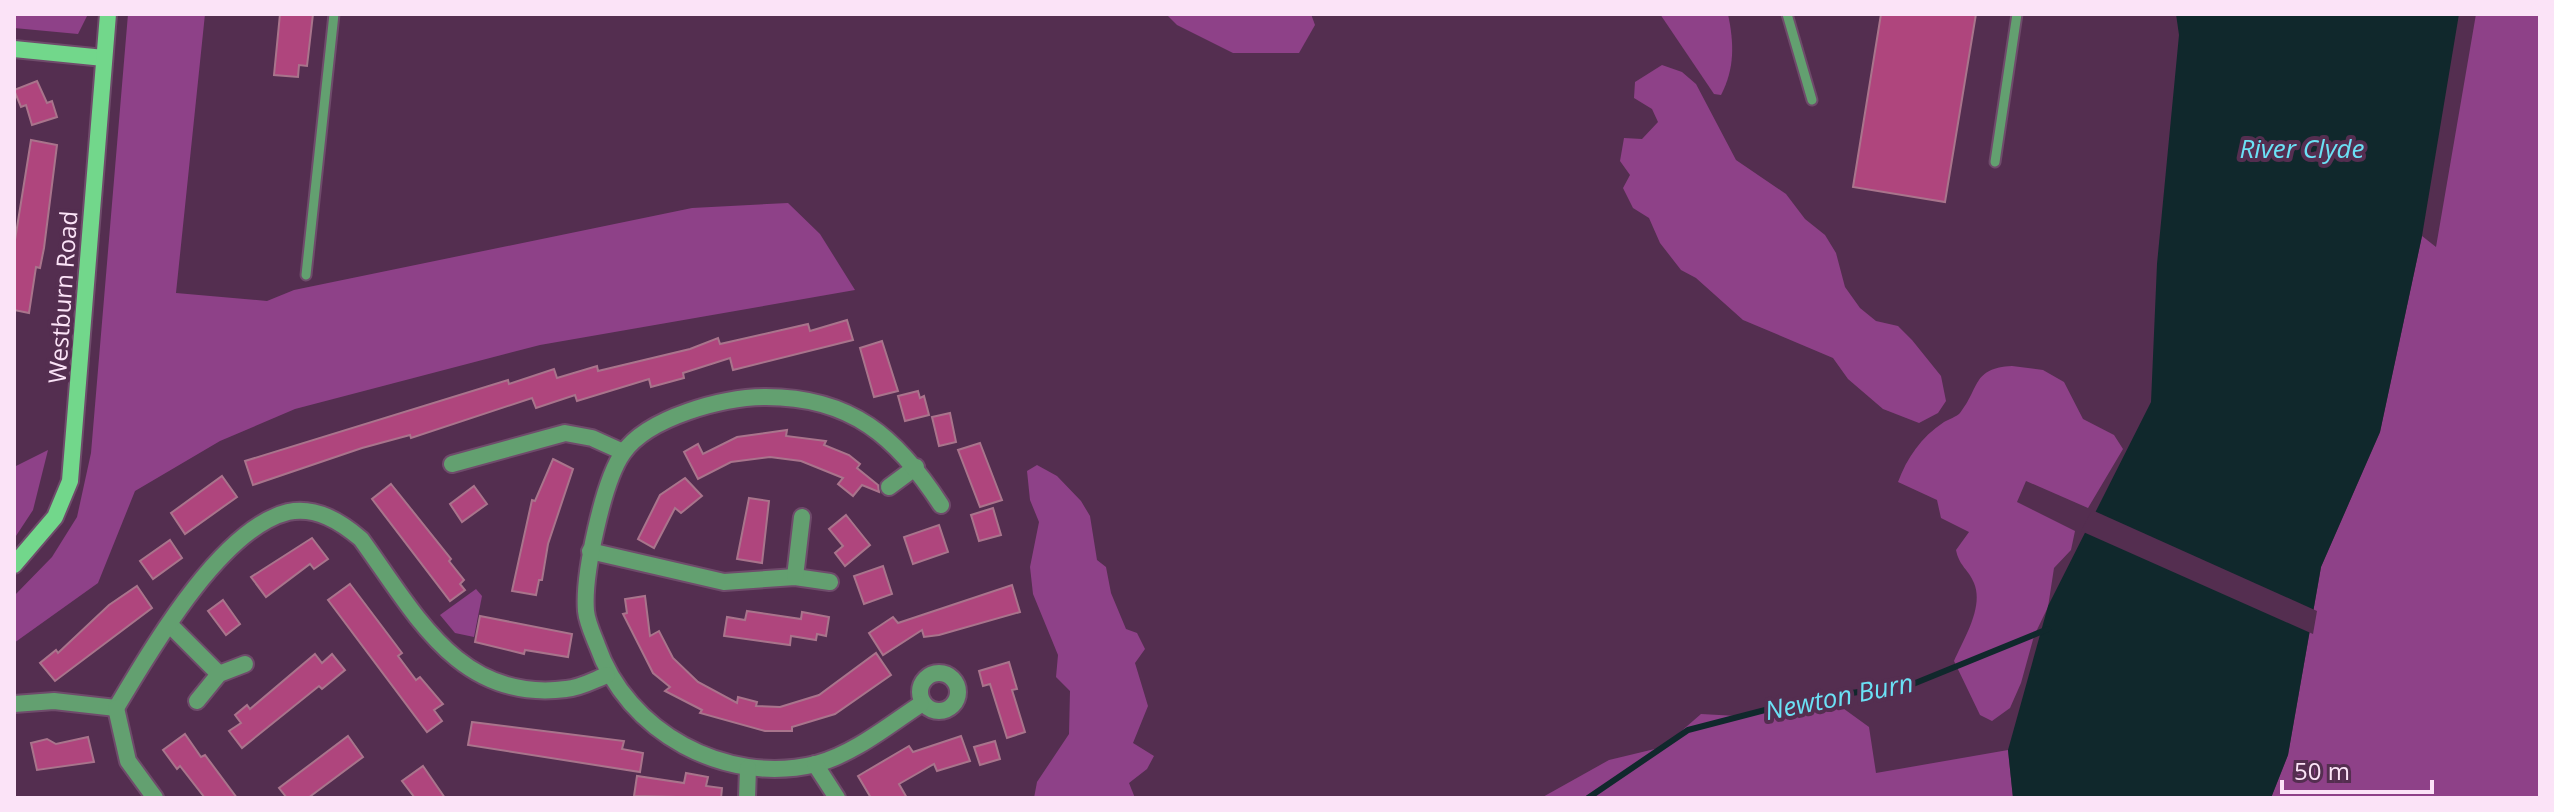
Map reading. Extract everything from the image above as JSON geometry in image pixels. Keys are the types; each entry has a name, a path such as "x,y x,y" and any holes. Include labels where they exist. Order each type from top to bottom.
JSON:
{"street":[{"name":"Westburn Road","path":"14,565 55,517 70,481 108,14"},
{"path":"14,49 104,58"},
{"path":"921,704 848,750 815,764 748,768 716,760 664,734 644,719 607,675 586,612 590,551 623,452 659,423 718,402 787,397 846,411 875,427 916,467 941,505"},
{"path":"452,464 565,433 592,438 623,452"},
{"path":"889,487 916,467"},
{"path":"155,798 128,761 116,708 170,625 220,557 268,521 289,512 308,511 345,525 361,539 433,637 459,663 489,681 524,690 568,689 607,675"},
{"path":"795,577 802,517"},
{"path":"590,551 724,582 795,577 830,582"},
{"path":"170,625 219,674"},
{"path":"197,701 219,674 245,664"},
{"path":"14,704 54,701 116,708"},
{"path":"815,764 837,798"},
{"path":"747,798 748,768"}],"lane":[{"path":"306,275 334,14"},
{"path":"1787,14 1812,100"},
{"path":"1995,162 2017,14"}],"shaded area":[{"path":"14,14 88,14 78,34 14,28"},
{"path":"128,14 205,14 176,293 267,301 294,290 692,208 788,203 820,234 855,290 540,345 295,409 220,441 135,491 98,583 14,643 14,596 52,557 77,517 91,453"},
{"path":"1166,14 1311,14 1315,25 1299,53 1233,53 1177,25"},
{"path":"1660,14 1728,14 1732,55 1729,75 1721,95 1714,94"},
{"path":"2476,14 2540,14 2540,798 2271,798 2288,755 2321,567 2380,432 2422,236 2436,247"},
{"path":"1662,65 1682,72 1696,84 1736,160 1786,194 1805,219 1825,235 1836,253 1845,287 1860,308 1876,321 1898,326 1941,376 1946,401 1938,413 1919,423 1883,409 1848,379 1833,358 1743,320 1696,278 1681,270 1660,243 1649,218 1633,208 1623,188 1630,175 1620,161 1624,138 1642,139 1658,122 1652,109 1634,98 1635,82"},
{"path":"2012,366 2043,370 2064,382 2083,419 2114,435 2123,449 2088,508 2026,481 2017,502 2075,531 2071,550 2054,568 2048,607 2034,636 2021,683 2010,708 1992,721 1980,715 1954,661 1975,612 1974,583 1956,550 1969,532 1941,518 1937,500 1898,482 1916,449 1928,434 1960,413 1983,375"},
{"path":"48,450 33,510 14,539 14,467"},
{"path":"1037,465 1057,476 1081,501 1090,516 1097,560 1106,567 1111,593 1126,629 1137,633 1145,649 1135,663 1148,706 1133,743 1154,756 1147,769 1129,783 1135,798 1034,798 1037,782 1069,734 1070,691 1056,677 1058,655 1033,594 1030,567 1039,522 1030,500 1027,471"},
{"path":"476,589 482,596 474,637 455,633 440,615"},
{"path":"1788,706 1840,706 1869,727 1876,773 2008,750 2013,798 1541,798 1609,760 1663,747 1701,714 1737,716"}],"water":[{"name":"River Clyde","path":"2176,14 2459,14 2422,236 2380,432 2321,567 2288,755 2271,798 2013,798 2008,750 2048,606 2151,402 2157,264 2179,35"}],"pier":[{"path":"2092,510 2317,611 2313,634 2081,531"}],"building":[{"path":"280,14 313,14 307,66 299,65 298,77 274,75"},
{"path":"1881,14 1976,14 1945,202 1853,187"},
{"path":"37,81 47,103 52,101 57,117 32,125 26,105 21,107 14,90"},
{"path":"31,140 57,145 44,248 40,268 36,267 29,313 14,310 14,246"},
{"path":"847,320 853,340 733,370 730,358 683,373 684,378 651,387 649,379 577,401 575,395 536,408 532,398 411,438 410,435 362,448 253,485 245,461 508,380 509,384 554,369 557,378 597,366 598,371 690,349 718,338 720,344 808,324 810,331"},
{"path":"882,341 898,391 874,397 860,348"},
{"path":"918,391 920,398 924,396 929,415 905,421 898,396"},
{"path":"950,413 956,442 939,446 932,417"},
{"path":"787,430 786,436 826,441 824,445 849,455 860,464 857,468 878,485 879,492 862,485 853,496 838,484 843,478 801,461 770,457 731,462 698,479 684,452 698,444 703,454 737,437"},
{"path":"980,443 1002,500 980,507 958,450"},
{"path":"553,459 573,469 548,544 542,580 539,580 536,595 512,591 532,500 535,501"},
{"path":"222,476 237,497 185,534 171,513"},
{"path":"685,478 702,496 681,513 675,508 654,548 638,539 660,495"},
{"path":"391,484 464,580 460,584 465,590 450,601 372,499"},
{"path":"474,486 487,504 462,522 450,504"},
{"path":"749,498 769,501 762,563 737,559"},
{"path":"993,508 1001,535 979,541 971,515"},
{"path":"846,515 870,545 845,566 835,553 843,546 829,529"},
{"path":"939,525 948,552 913,564 904,537"},
{"path":"312,538 328,559 314,569 310,564 266,597 251,577"},
{"path":"170,540 182,558 153,579 140,561"},
{"path":"883,566 892,594 864,604 854,576"},
{"path":"350,584 402,653 398,656 416,680 420,677 443,704 434,710 442,721 427,732 328,600"},
{"path":"1012,585 1020,612 939,635 924,637 922,630 883,655 869,633 893,617 898,623"},
{"path":"137,586 152,608 55,681 40,663 56,650 58,653 109,605"},
{"path":"645,596 650,636 659,631 673,658 698,682 737,703 738,697 757,702 756,706 780,707 819,695 876,653 891,675 835,714 792,727 792,731 765,731 700,713 702,710 665,691 670,687 653,673 623,614 627,613 625,599"},
{"path":"223,600 240,624 226,635 208,611"},
{"path":"747,611 801,619 802,612 829,617 826,636 817,634 816,640 791,636 790,645 724,636 727,617 745,620"},
{"path":"480,616 572,634 568,657 525,650 524,654 475,642"},
{"path":"315,654 322,663 332,654 345,670 322,689 319,686 242,748 229,731 241,723 235,715 247,705 250,709"},
{"path":"1009,662 1017,689 1012,690 1025,732 1007,738 990,684 983,686 979,671"},
{"path":"472,722 624,741 622,749 643,753 640,772 468,745"},
{"path":"185,734 237,798 205,798 180,766 177,769 163,750"},
{"path":"348,736 363,757 308,798 287,798 279,788"},
{"path":"961,736 970,761 937,771 934,764 899,784 907,798 871,798 858,776 909,746 913,752"},
{"path":"88,737 94,762 37,770 31,743 47,739 56,744"},
{"path":"995,741 1000,759 980,765 974,747"},
{"path":"423,766 445,798 415,798 402,781"},
{"path":"686,773 708,777 706,786 722,788 721,798 634,796 637,776 684,783"}],"waterway":[{"name":"Newton Burn","path":"1588,798 1688,730 1804,700 1913,684 2048,629"}]}
